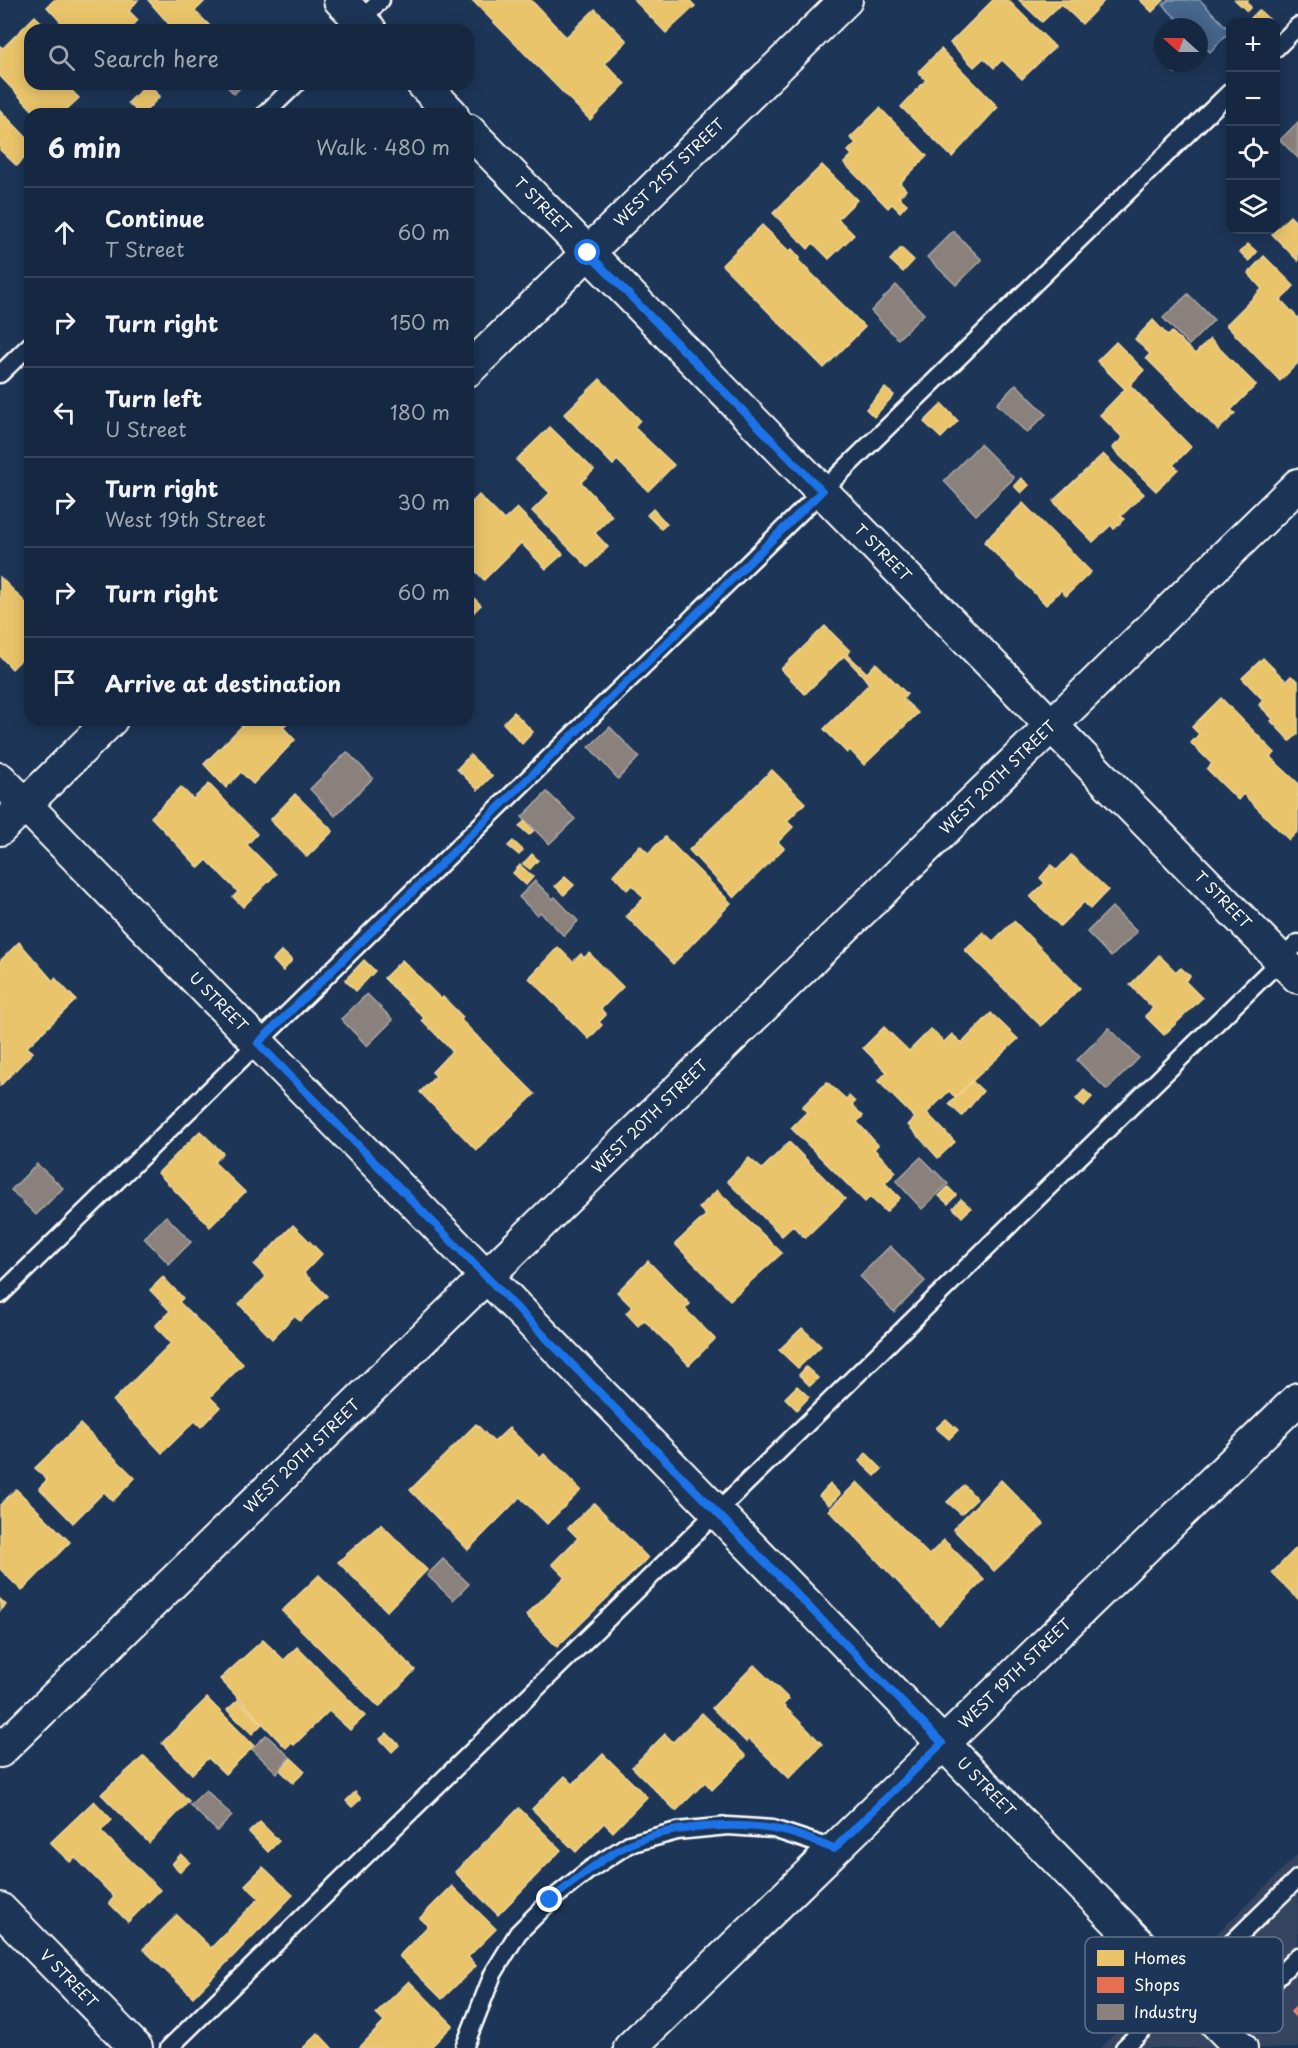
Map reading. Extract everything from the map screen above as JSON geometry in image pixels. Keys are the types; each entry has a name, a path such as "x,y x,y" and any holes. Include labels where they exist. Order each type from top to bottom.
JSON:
{"street":[{"name":"WEST 21ST STREET","path":"474,364 846,0"},
{"path":"429,90 446,108"},
{"name":"T STREET","path":"474,136 1051,725 1292,960"},
{"name":"WEST 20TH STREET","path":"0,1750 1298,485"},
{"path":"0,829 105,726"},
{"name":"U STREET","path":"0,779 1133,1937"},
{"name":"WEST 19TH STREET","path":"630,2048 1298,1399"},
{"name":"V STREET","path":"0,1909 136,2048"}],"lane":[{"path":"1280,43 1298,26"},
{"path":"271,108 290,90"},
{"path":"0,1295 1226,96"},
{"path":"0,374 24,351"},
{"path":"169,2048 717,1512 1292,960"},
{"path":"464,2048 493,1974 518,1933 550,1900 589,1870 629,1844 677,1831 728,1826 773,1829 834,1849"},
{"path":"1237,1937 1298,1878"},
{"path":"1283,1975 1298,1956"},
{"path":"1124,2048 1139,2033"}],"shaded area":[{"path":"1168,0 1200,0 1226,27 1226,35 1210,52 1208,50 1208,18 1176,18 1163,5"},
{"path":"1298,1854 1298,2048 1100,2048 1115,2033 1283,2033 1283,1937 1214,1937"}],"building: Homes":[{"path":"54,0 138,0 129,11 138,20 134,24 63,24 47,7"},
{"path":"148,0 206,0 195,11 208,24 169,24"},
{"path":"472,0 531,0 566,37 595,9 627,41 605,63 625,84 590,120"},
{"path":"634,0 689,0 695,6 666,33"},
{"path":"993,0 1008,0 1055,47 1022,79 1002,60 994,68 984,58 974,67 950,43"},
{"path":"1019,0 1105,0 1082,24 1061,4 1042,22"},
{"path":"1140,0 1164,0 1152,12"},
{"path":"1235,0 1248,0 1246,2 1251,7 1247,11"},
{"path":"1259,10 1268,18 1251,18"},
{"path":"35,16 43,24 27,24"},
{"path":"24,27 24,90 71,90 79,98 68,108 30,108 0,76 0,46 3,48"},
{"path":"941,49 998,107 952,157 901,107 926,80 918,72"},
{"path":"141,90 154,90 160,96 149,108 133,108 128,103"},
{"path":"880,108 927,156 900,183 906,190 899,197 907,204 900,212 892,204 888,208 844,163 852,155 848,151 856,143 850,138"},
{"path":"0,110 24,135 24,158 17,166 0,150"},
{"path":"822,165 857,200 838,219 854,235 829,259 813,243 808,249 773,213"},
{"path":"1290,216 1298,224 1298,261 1272,234 1280,234 1280,226"},
{"path":"762,225 789,251 792,249 800,258 798,260 865,327 824,368 722,265"},
{"path":"1248,244 1257,252 1249,261 1240,252"},
{"path":"901,248 914,260 903,272 890,260"},
{"path":"1264,256 1294,286 1281,300 1298,318 1298,363 1280,381 1226,325 1262,289 1248,273"},
{"path":"1153,320 1168,336 1172,332 1195,354 1210,339 1256,385 1231,410 1235,413 1218,430 1146,358 1150,354 1135,339"},
{"path":"1116,342 1144,370 1130,385 1191,447 1173,465 1178,469 1156,491 1112,448 1123,438 1100,415 1125,389 1097,361"},
{"path":"600,379 640,420 634,427 674,465 648,491 617,460 613,465 564,414"},
{"path":"885,388 894,395 874,417 866,409"},
{"path":"942,404 958,421 941,438 924,422"},
{"path":"550,427 594,470 581,482 612,516 595,533 608,547 588,567 532,511 550,493 516,460"},
{"path":"1103,454 1144,494 1121,516 1124,519 1114,529 1111,525 1093,542 1053,501"},
{"path":"1021,478 1029,485 1021,493 1014,486"},
{"path":"479,495 504,520 517,508 563,554 546,569 521,543 484,580 474,569 474,500"},
{"path":"1023,503 1091,572 1066,596 1061,590 1046,605 984,542"},
{"path":"653,509 667,524 661,529 647,515"},
{"path":"0,577 24,601 24,657 12,669 0,656"},
{"path":"474,598 481,605 474,612"},
{"path":"825,626 850,651 847,654 867,673 876,663 907,694 903,699 918,713 864,765 850,750 847,753 824,729 869,684 863,676 844,656 805,694 781,669"},
{"path":"1263,658 1286,681 1291,676 1298,681 1298,734 1290,741 1259,705 1263,700 1242,678"},
{"path":"1221,698 1275,753 1270,757 1298,783 1298,831 1289,840 1243,794 1238,800 1207,769 1212,764 1191,743 1199,734 1192,727"},
{"path":"514,712 533,732 522,744 503,723"},
{"path":"242,726 284,726 295,740 253,784 241,772 226,788 204,764"},
{"path":"470,755 492,776 478,790 457,769"},
{"path":"772,770 805,803 787,821 793,827 778,842 784,848 734,898 689,850"},
{"path":"209,784 257,834 247,845 276,874 243,907 233,897 238,892 207,860 199,868 151,817 181,787 193,799"},
{"path":"295,794 333,831 307,857 270,820"},
{"path":"525,821 534,830 529,835 519,826"},
{"path":"665,837 731,903 673,964 626,916 644,898 632,885 627,890 613,875 640,845 648,853"},
{"path":"513,841 523,850 519,855 508,846"},
{"path":"532,854 538,860 530,869 523,864"},
{"path":"1071,855 1108,890 1090,909 1084,902 1060,926 1030,897 1045,883 1040,878 1051,865 1057,870"},
{"path":"520,865 533,877 526,885 513,873"},
{"path":"565,877 574,885 564,895 555,886"},
{"path":"1014,921 1080,988 1041,1026 965,950 983,932 993,941"},
{"path":"19,942 53,981 55,978 76,1000 27,1047 33,1052 0,1086 0,961"},
{"path":"558,947 573,962 581,954 584,958 589,953 623,987 601,1009 606,1015 599,1022 602,1025 589,1039 529,978"},
{"path":"282,951 292,960 283,971 273,960"},
{"path":"1159,955 1176,972 1181,968 1190,976 1185,981 1202,998 1164,1035 1145,1016 1153,1008 1130,985"},
{"path":"364,960 375,971 356,991 345,980"},
{"path":"402,960 441,999 443,997 463,1017 461,1020 535,1094 476,1150 420,1092 436,1076 432,1072 452,1051 422,1020 424,1018 384,978"},
{"path":"991,1013 1018,1039 955,1097 949,1091 927,1113 955,1142 938,1158 908,1125 915,1118 878,1081 887,1072 863,1048 884,1027 909,1051 931,1029 944,1042 952,1034 962,1043"},
{"path":"972,1081 983,1091 962,1116 949,1104"},
{"path":"827,1082 846,1099 849,1096 855,1102 852,1105 863,1116 857,1122 878,1145 874,1149 896,1172 885,1183 900,1198 886,1212 870,1197 865,1202 791,1128 807,1112 802,1107"},
{"path":"1084,1090 1092,1097 1084,1106 1076,1099"},
{"path":"200,1131 223,1153 214,1162 245,1192 210,1227 158,1173"},
{"path":"789,1142 845,1199 805,1238 793,1226 782,1236 727,1181 749,1158 762,1169"},
{"path":"948,1187 956,1195 948,1204 939,1196"},
{"path":"717,1190 782,1253 730,1300 675,1244 706,1215 699,1208"},
{"path":"961,1199 971,1208 962,1217 953,1208"},
{"path":"293,1225 322,1254 304,1273 327,1296 300,1321 294,1316 272,1339 239,1304 266,1277 254,1265"},
{"path":"648,1261 690,1304 685,1309 715,1339 689,1365 644,1320 638,1326 626,1313 632,1307 617,1292"},
{"path":"163,1277 183,1298 179,1302 243,1364 210,1397 220,1407 201,1427 195,1421 162,1453 113,1401 171,1343 155,1326 170,1311 150,1290"},
{"path":"802,1328 821,1346 798,1368 779,1350"},
{"path":"806,1367 818,1378 810,1386 799,1375"},
{"path":"797,1386 809,1397 797,1410 785,1398"},
{"path":"946,1419 958,1430 949,1439 936,1428"},
{"path":"80,1424 135,1478 113,1501 104,1492 73,1523 39,1488 47,1480 35,1468"},
{"path":"476,1424 494,1442 509,1428 540,1458 544,1454 581,1490 547,1524 520,1497 468,1550 410,1490"},
{"path":"866,1453 882,1469 875,1476 859,1461"},
{"path":"1001,1480 1044,1524 994,1571 953,1529"},
{"path":"857,1482 929,1555 944,1540 984,1580 939,1625 829,1510"},
{"path":"830,1484 840,1494 829,1505 819,1496"},
{"path":"964,1485 977,1499 961,1514 947,1502"},
{"path":"16,1489 70,1542 22,1591 0,1569 0,1505"},
{"path":"594,1503 648,1558 557,1647 526,1615 565,1577 552,1564 578,1538 568,1528"},
{"path":"381,1524 427,1570 387,1611 338,1562"},
{"path":"1298,1546 1298,1599 1272,1573"},
{"path":"319,1575 415,1670 379,1707 282,1611"},
{"path":"0,1599 6,1605 0,1611"},
{"path":"263,1640 284,1660 297,1647 365,1716 350,1730 329,1711 294,1745 291,1743 286,1748 220,1679"},
{"path":"754,1665 789,1699 783,1705 822,1744 789,1778 749,1739 746,1742 712,1708"},
{"path":"207,1698 254,1746 225,1774 208,1758 192,1774 162,1743"},
{"path":"238,1700 262,1724 252,1734 227,1710"},
{"path":"702,1713 746,1756 712,1790 705,1782 676,1811 632,1767 665,1734 673,1742"},
{"path":"387,1733 399,1745 392,1752 380,1739"},
{"path":"603,1754 647,1797 613,1832 604,1823 576,1852 532,1809 565,1776 573,1784"},
{"path":"144,1756 189,1801 149,1843 101,1794"},
{"path":"291,1758 305,1771 293,1783 280,1770"},
{"path":"355,1792 361,1799 352,1807 346,1801"},
{"path":"94,1801 112,1820 101,1831 160,1890 128,1922 109,1903 114,1897 75,1857 70,1862 50,1843"},
{"path":"519,1808 561,1850 498,1915 455,1872"},
{"path":"260,1822 279,1841 268,1852 249,1832"},
{"path":"181,1854 190,1862 180,1872 172,1864"},
{"path":"263,1867 293,1895 193,1997 143,1949 177,1915 211,1948 259,1898 245,1885"},
{"path":"452,1886 496,1929 468,1957 476,1966 442,1999 399,1956 428,1926 420,1918"},
{"path":"409,1981 453,2025 430,2048 359,2048 384,2022 376,2014"},
{"path":"318,2033 332,2048 303,2048"}],"building: Shops":[{"path":"1298,2005 1298,2019 1291,2012"}],"building: Industry":[{"path":"1298,122 1298,158 1280,140"},
{"path":"953,231 982,260 956,285 927,257"},
{"path":"896,285 924,314 898,339 871,311"},
{"path":"1188,294 1214,320 1189,345 1163,318"},
{"path":"1016,384 1046,414 1027,433 997,404"},
{"path":"980,444 1014,478 976,515 944,481"},
{"path":"610,727 639,757 618,779 589,747"},
{"path":"347,752 373,778 335,816 310,789"},
{"path":"547,792 575,819 549,844 522,817"},
{"path":"535,881 553,899 555,897 578,921 564,936 540,912 537,915 519,897"},
{"path":"1112,907 1137,932 1111,957 1087,932"},
{"path":"367,994 393,1020 367,1046 341,1019"},
{"path":"1109,1028 1139,1058 1107,1090 1077,1060"},
{"path":"921,1157 948,1184 922,1209 896,1181"},
{"path":"37,1164 63,1188 36,1215 11,1190"},
{"path":"166,1216 191,1242 169,1264 144,1238"},
{"path":"890,1246 925,1281 894,1312 860,1276"},
{"path":"443,1559 469,1584 453,1600 427,1575"},
{"path":"266,1735 290,1757 277,1773 252,1749"},
{"path":"206,1790 232,1816 217,1831 190,1805"}],"route":[{"path":"550,1900 589,1870 629,1844 677,1831 728,1826 773,1829 808,1838 834,1849 942,1743 258,1043 822,491 588,253"}]}
